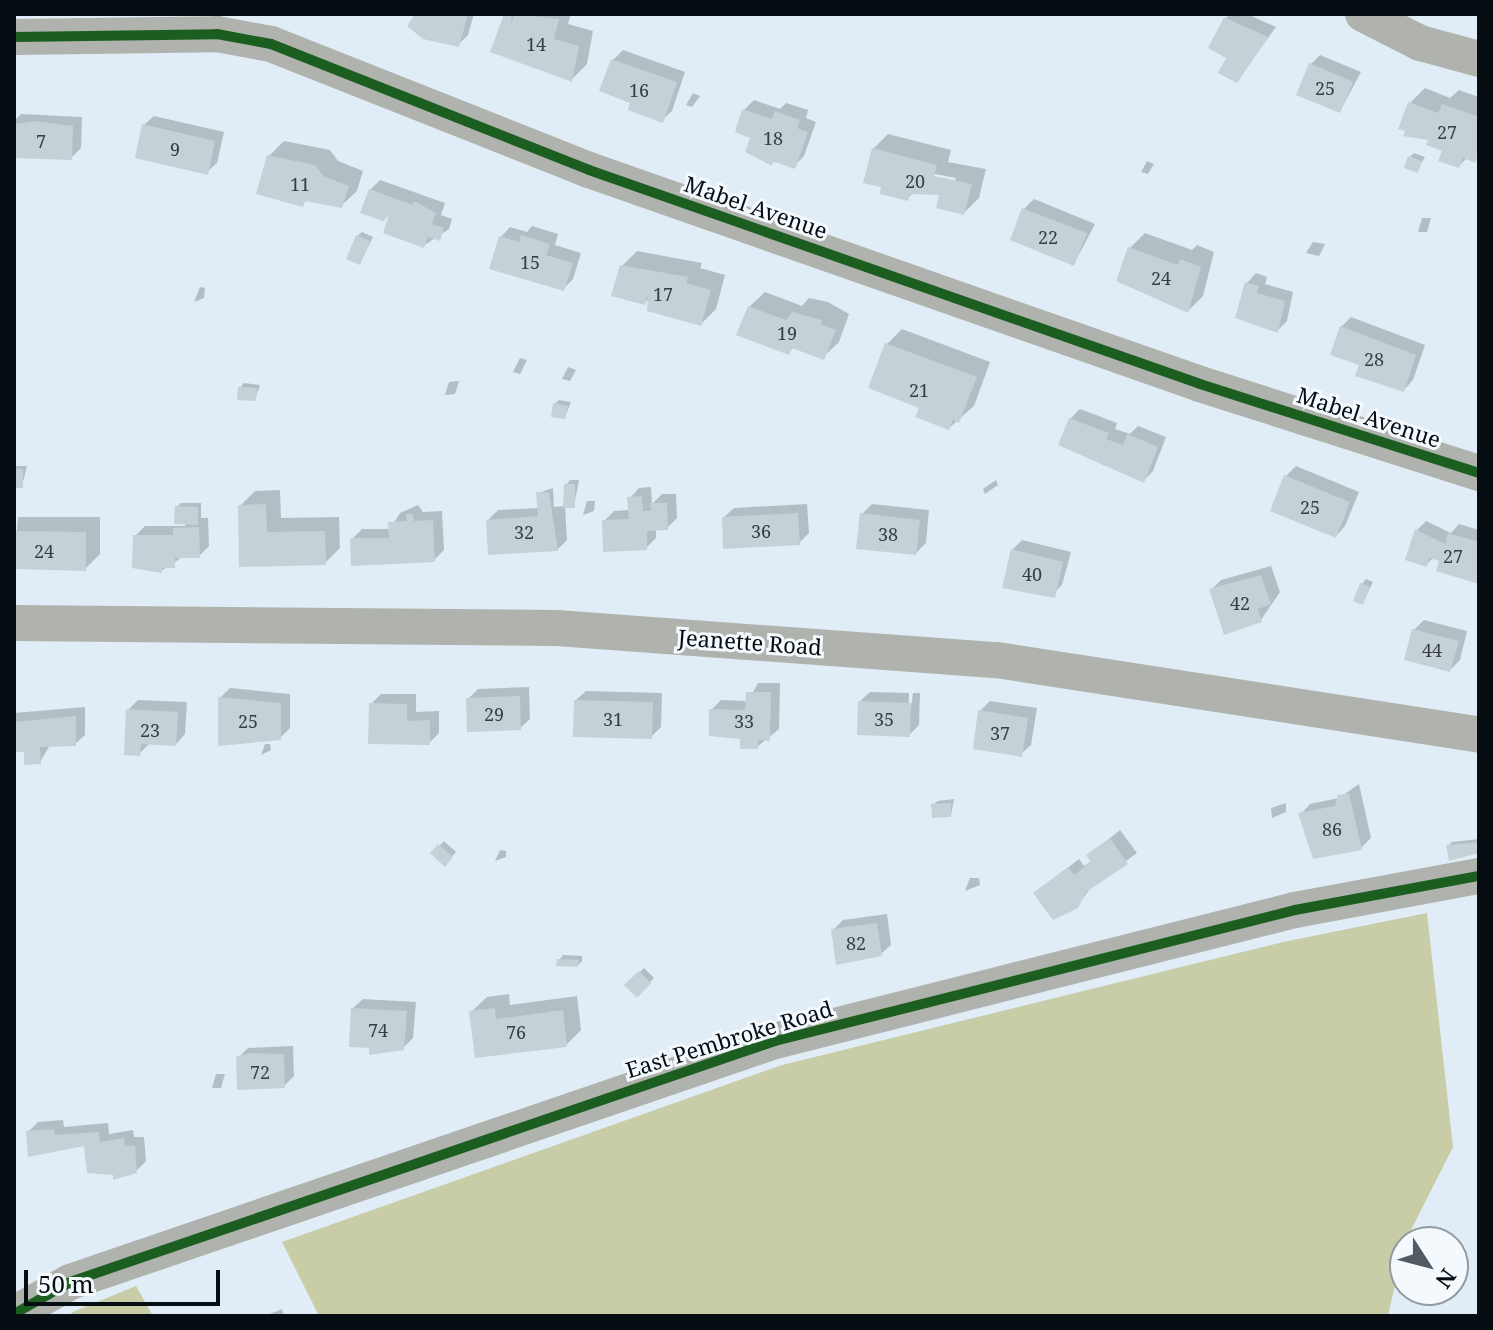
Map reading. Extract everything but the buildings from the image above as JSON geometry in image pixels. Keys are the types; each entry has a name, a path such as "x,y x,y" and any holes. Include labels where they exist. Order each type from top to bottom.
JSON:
{"street":[{"path":"1363,14 1420,43 1479,59"},
{"name":"Mabel Avenue","path":"14,37 217,34 271,44 589,170 1200,384 1479,473"},
{"name":"Jeanette Road","path":"14,623 557,628 997,660 1479,735"},
{"name":"East Pembroke Road","path":"14,1314 70,1282 775,1041 1295,910 1479,876"}],"green space":[{"path":"1427,913 1453,1147 1413,1226 1389,1226 1388,1316 319,1316 282,1242 782,1065 1283,942"},
{"path":"136,1286 153,1316 67,1316 75,1311"}],"cycle path":[{"path":"14,37 217,34 271,44 589,170 1200,384 1479,473"},
{"path":"14,1314 70,1282 775,1041 1295,910 1479,876"}]}
